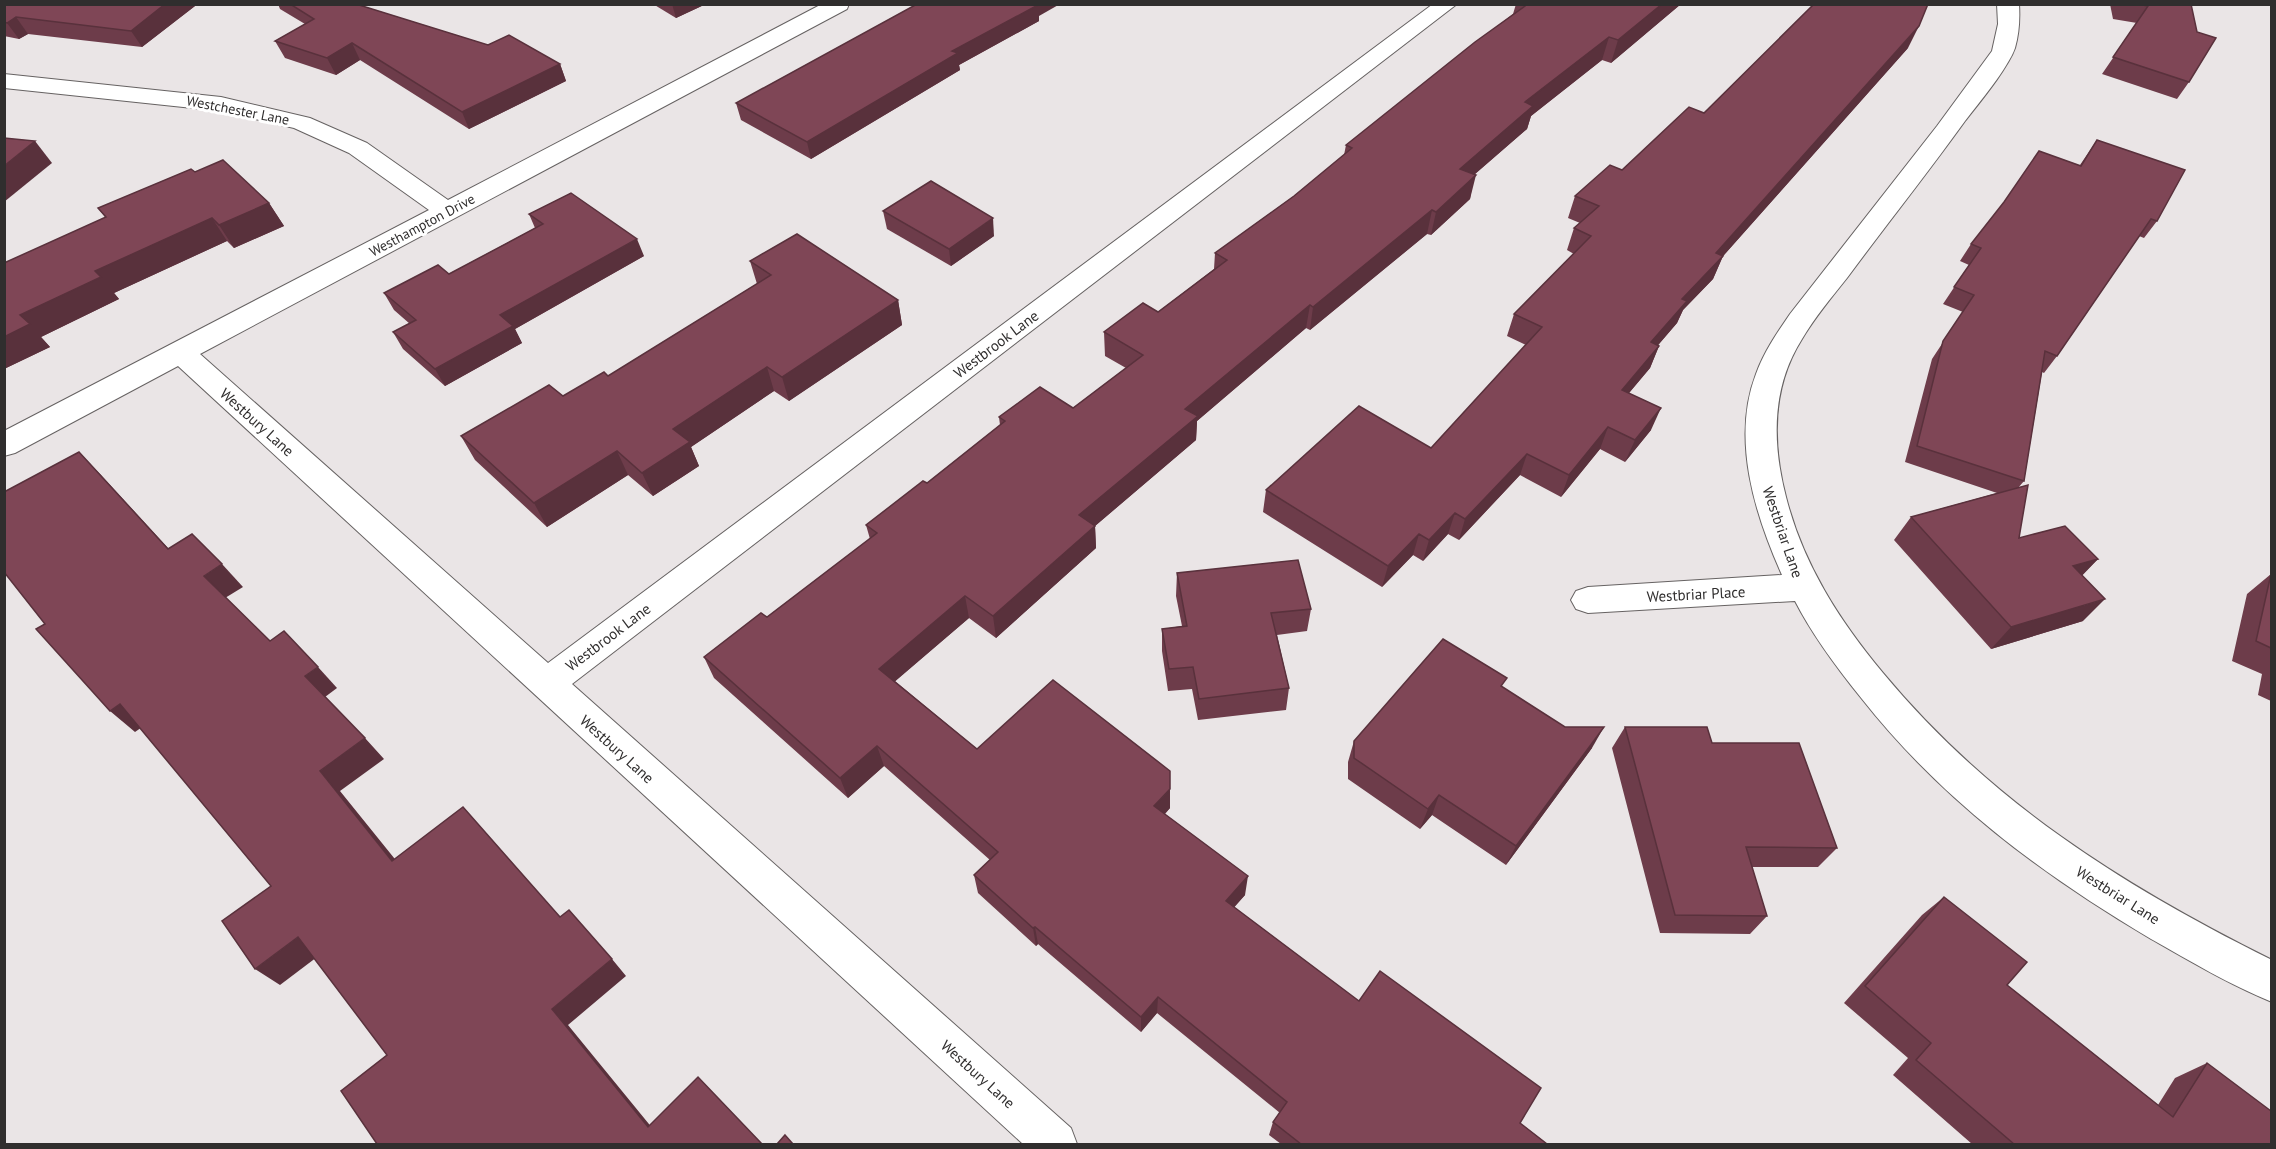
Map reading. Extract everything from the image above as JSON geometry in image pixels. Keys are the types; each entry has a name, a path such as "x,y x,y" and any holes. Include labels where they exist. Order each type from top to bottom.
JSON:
{"street":[{"name":"Westhampton Drive","path":"4,445 839,4"},
{"name":"Westbrook Lane","path":"546,684 1447,4"},
{"name":"Westbriar Lane","path":"2008,4 2008,31 2003,51 1810,308 1777,358 1762,402 1760,451 1776,519 1803,587 1828,631 1908,729 1936,758 2002,817 2042,847 2130,904 2271,982"},
{"name":"Westchester Lane","path":"4,81 211,103 302,123 358,148 447,211"},
{"name":"Westbury Lane","path":"180,352 1055,1144"},
{"name":"Westbriar Place","path":"1588,600 1803,587"}],"building":[{"path":"4,4 165,4 131,31 16,17 7,23 4,22"},
{"path":"290,4 356,4 488,45 509,35 560,64 462,112 352,43 327,58 275,41 314,19"},
{"path":"917,4 1038,5 952,51 958,53 807,142 736,103"},
{"path":"1520,4 1662,4 1618,40 1609,37 1525,102 1533,106 1460,169 1476,175 1436,212 1432,210 1313,307 1310,305 1185,409 1198,416 1079,515 1095,526 993,616 965,596 879,669 977,749 1053,680 1170,771 1170,789 1154,806 1248,876 1226,901 1359,1001 1380,971 1541,1088 1520,1123 1547,1144 1301,1144 1273,1122 1287,1102 1158,997 1141,1017 1035,927 1033,928 974,875 998,852 877,746 840,778 704,657 761,613 767,617 877,533 866,525 923,481 927,483 1005,421 999,417 1040,387 1073,408 1143,355 1104,332 1143,303 1158,312 1227,260 1215,253 1294,196 1352,148 1346,145 1475,42 1525,6"},
{"path":"1814,4 1928,4 1919,26 1716,253 1723,256 1682,299 1687,301 1651,342 1659,346 1622,390 1661,408 1635,440 1608,427 1569,475 1527,454 1465,519 1455,513 1429,540 1419,534 1388,566 1266,490 1359,406 1431,448 1542,327 1514,314 1591,236 1574,228 1599,206 1575,196 1610,165 1622,170 1689,107 1704,113"},
{"path":"2136,4 2191,4 2197,32 2216,38 2189,82 2113,57 2148,6"},
{"path":"4,138 35,141 4,166"},
{"path":"2097,140 2185,170 2157,221 2151,219 2057,356 2045,351 2024,481 1917,446 1943,341 1974,295 1954,287 1981,248 1971,244 2004,202 2039,151 2081,166"},
{"path":"223,160 269,203 219,225 212,218 95,271 101,277 20,315 30,324 4,337 4,263 106,217 98,208 191,169 195,172"},
{"path":"931,181 993,218 949,249 883,211"},
{"path":"571,193 637,239 500,315 513,326 435,369 393,332 416,320 384,293 438,265 449,274 543,224 529,214"},
{"path":"797,234 898,300 782,377 767,367 673,429 690,442 642,473 617,451 534,503 461,436 549,385 563,396 604,372 608,376 771,275 750,261"},
{"path":"79,452 168,549 192,534 222,564 204,576 270,641 284,631 318,667 305,676 365,738 320,771 392,861 463,807 560,917 569,910 612,959 552,1009 648,1127 698,1077 762,1144 377,1144 341,1091 387,1055 298,937 255,969 222,921 271,886 120,704 110,711 36,629 45,624 4,572 4,492"},
{"path":"2028,485 2019,538 2065,526 2098,559 2073,566 2105,599 2011,627 1911,517"},
{"path":"1298,560 1311,609 1271,613 1289,688 1199,699 1193,667 1169,669 1162,629 1187,626 1177,573"},
{"path":"2271,574 2271,648 2256,641"},
{"path":"1443,639 1507,678 1501,686 1565,727 1604,727 1516,846 1439,795 1428,809 1354,758 1354,741"},
{"path":"1625,727 1707,727 1712,743 1799,743 1837,848 1746,847 1767,916 1675,915"},
{"path":"1944,897 2027,962 2007,985 2173,1117 2207,1063 2271,1111 2271,1144 2014,1144 1916,1060 1931,1043 1865,986"},
{"path":"785,1135 793,1144 777,1144"}]}
